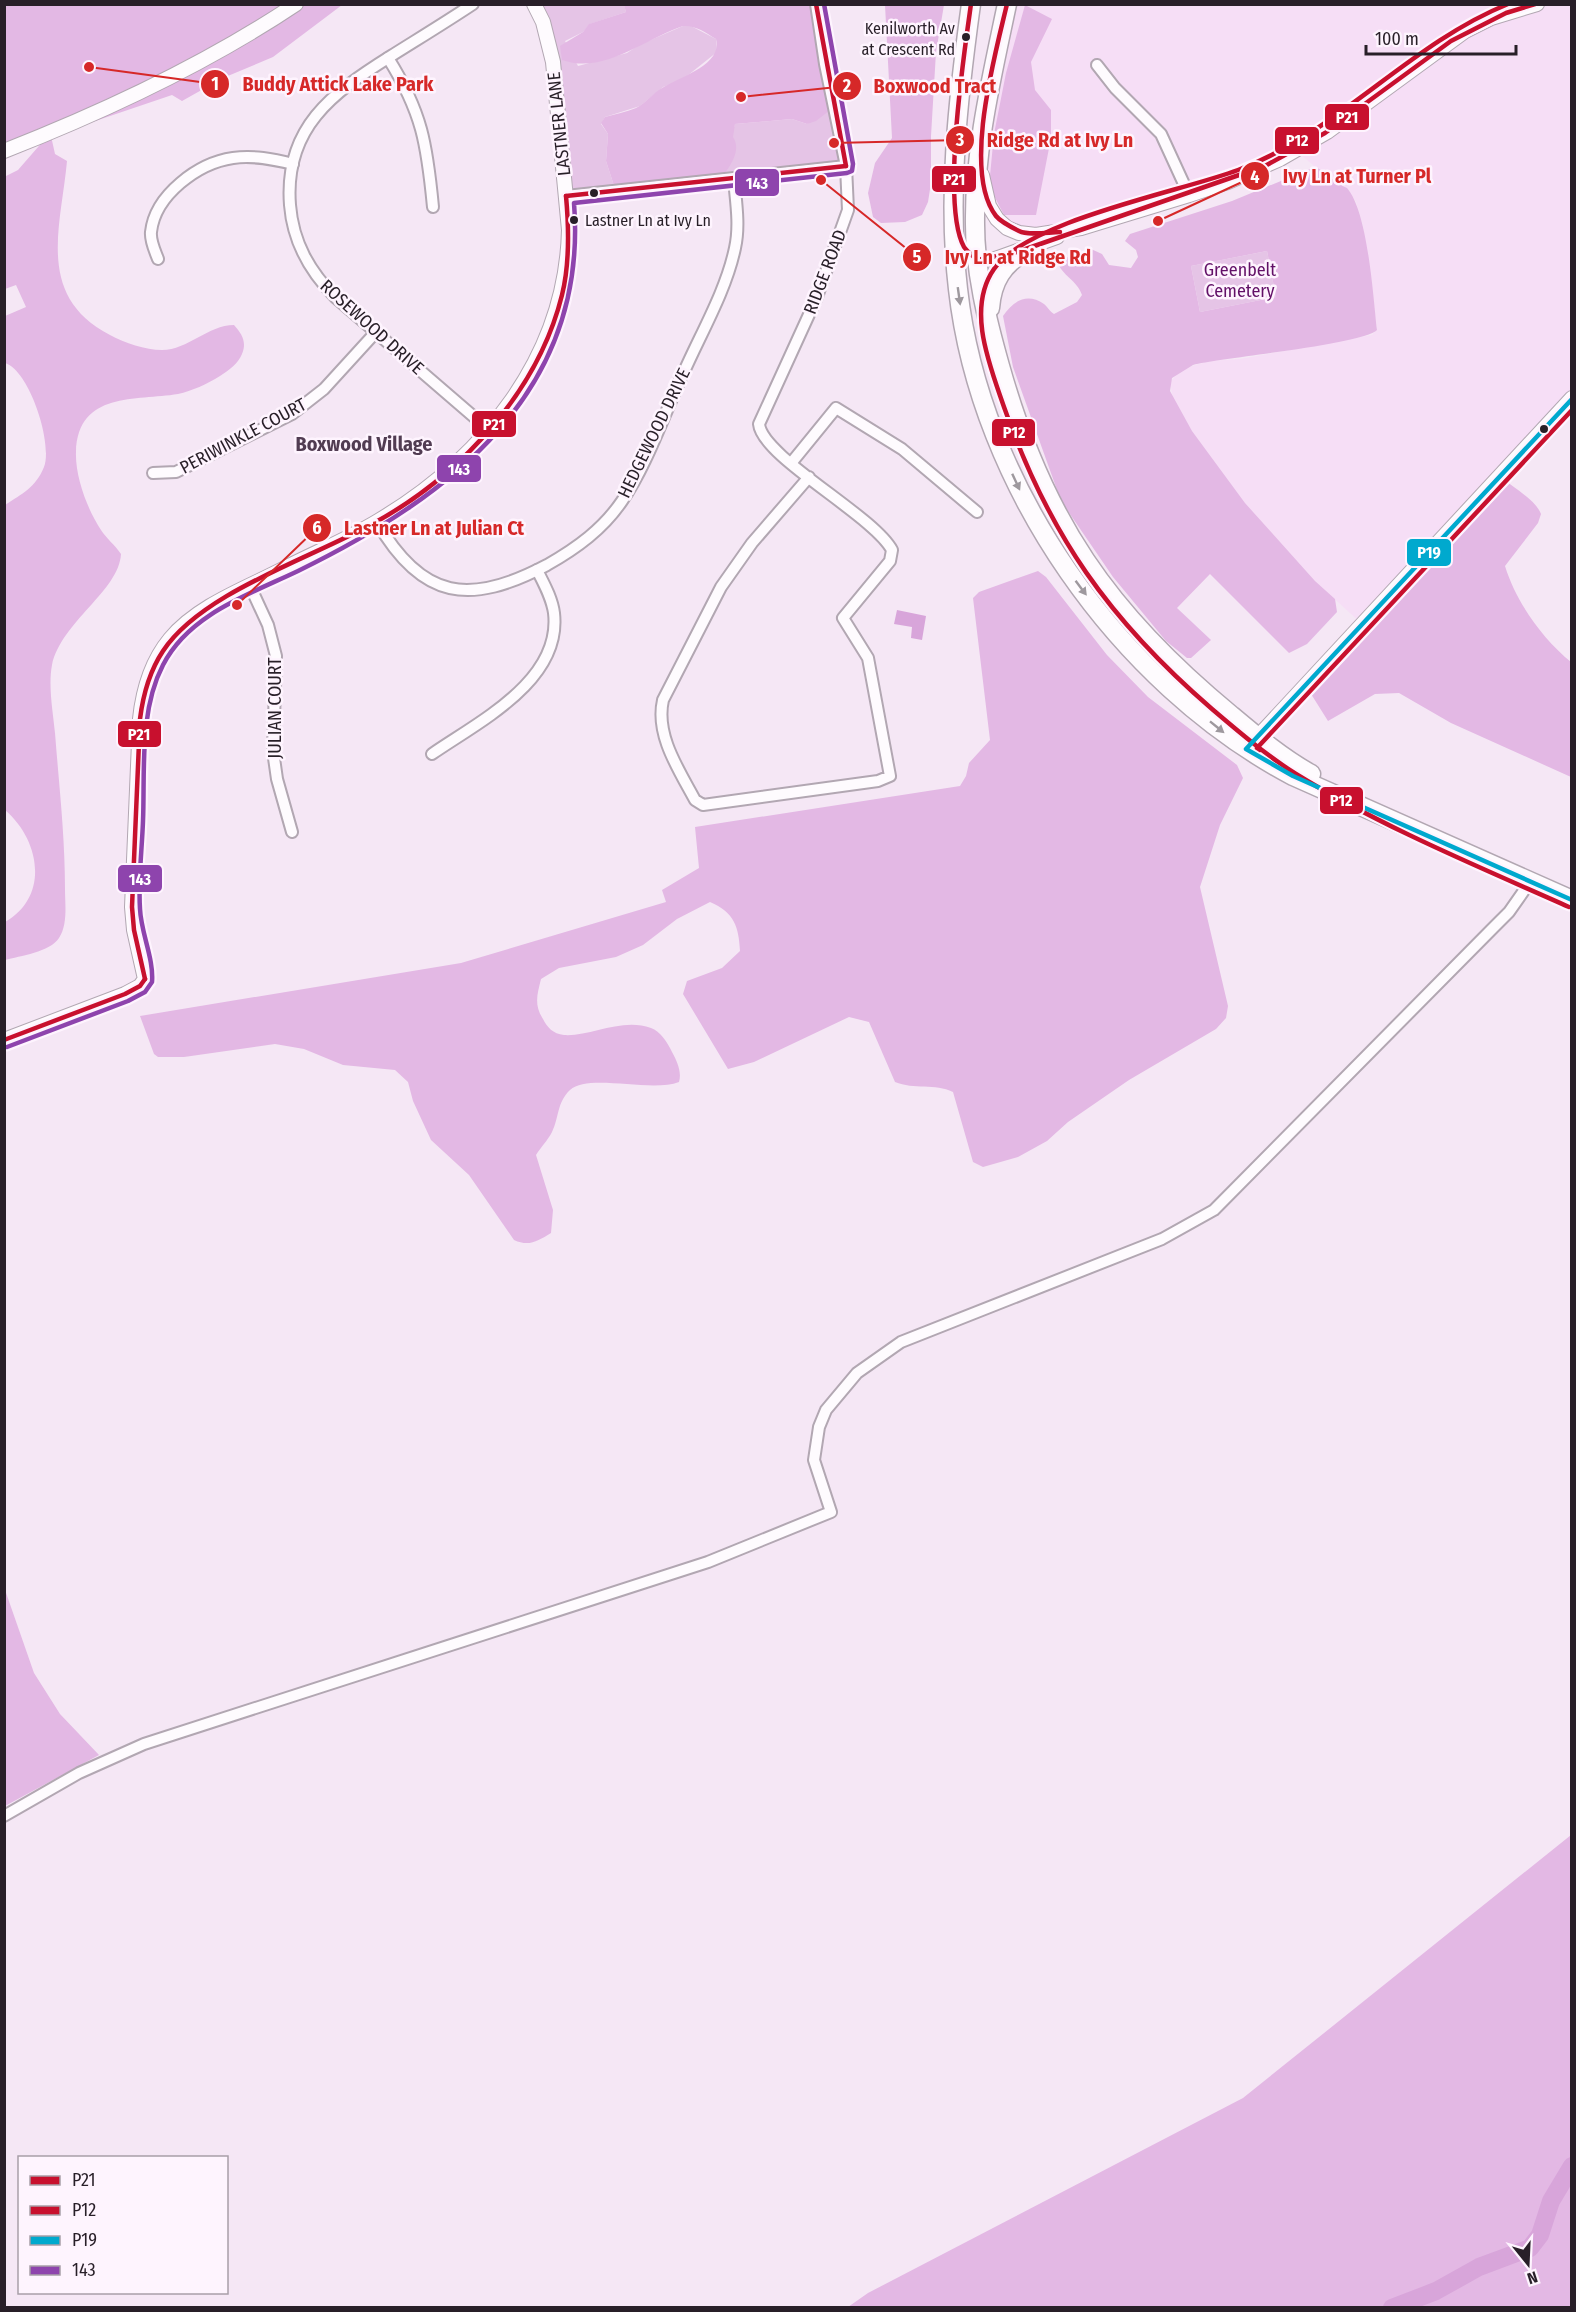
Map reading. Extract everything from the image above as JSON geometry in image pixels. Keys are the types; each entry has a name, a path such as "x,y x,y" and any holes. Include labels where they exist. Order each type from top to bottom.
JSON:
{"main road":[{"path":"971,4 958,111 955,217 958,291 968,344 987,411 1021,492 1069,573 1114,630 1179,694 1252,743 1451,846 1572,900"},
{"path":"1007,4 988,94 975,203 977,260 988,322 1023,439 1043,489 1070,539 1097,579 1133,623 1252,743"},
{"path":"955,217 965,248 977,260"},
{"path":"988,322 991,294 999,274 1015,257 1027,250"}],"street":[{"path":"4,151 75,122 183,72 241,40 296,4"},
{"name":"ROSEWOOD DRIVE","path":"473,4 350,82 321,106 308,126 293,164 290,179 291,214 303,254 323,285 488,429"},
{"name":"LASTNER LANE","path":"4,1040 125,994 140,986 145,979 134,930 132,907 143,693 154,663 171,638 201,613 377,522 435,481 459,461 488,429 534,367 557,314 568,258 566,196 553,62 543,22 534,4"},
{"name":"RIDGE ROAD","path":"792,462 766,442 759,424 807,320 843,228 849,195 846,166 825,64 816,4"},
{"path":"977,260 995,259 1027,250 1081,228 1238,178 1280,159 1327,132 1465,31 1491,18 1537,4"},
{"path":"388,58 405,84 419,118 428,151 433,207"},
{"path":"1097,65 1115,88 1161,134 1189,195"},
{"path":"158,259 151,237 153,222 171,193 192,175 214,163 232,158 252,157 293,164"},
{"path":"980,161 989,206 1007,228 1036,235 1081,228"},
{"path":"566,196 734,180 846,166"},
{"name":"HEDGEWOOD DRIVE","path":"377,522 403,560 420,575 442,586 484,590 512,582 537,570 586,540 605,523 630,489 732,261 737,230 734,180"},
{"name":"PERIWINKLE COURT","path":"153,472 176,472 292,414 324,389 376,332"},
{"path":"1252,743 1572,398"},
{"path":"809,477 752,543 721,587 663,700 661,718 666,740 691,794 699,804 712,806 878,781 890,776 867,658 843,618 890,561 892,550 792,462 836,408 902,449 977,512"},
{"path":"432,754 515,694 545,657 553,634 554,615 550,597 537,570"},
{"name":"JULIAN COURT","path":"250,586 268,625 274,645 277,670 273,751 277,779 292,832"},
{"path":"4,1816 79,1773 144,1744 708,1562 831,1512 814,1461 819,1427 826,1410 857,1372 909,1339 1162,1239 1214,1210 1509,912 1530,882"}],"shaded area":[{"path":"5,5 342,5 273,57 223,78 182,101 172,95 51,136 55,154 67,161 58,235 58,258 62,280 71,301 86,319 110,335 135,346 162,350 181,346 215,329 234,325 241,335 244,346 236,364 210,382 178,394 128,399 112,403 98,409 87,418 79,432 76,461 83,492 101,530 121,554 118,568 111,581 66,635 57,649 52,665 51,690 64,850 64,927 59,938 49,947 5,960 5,922 19,911 29,898 34,883 35,867 26,837 17,822 5,810 5,505 37,480 44,467 46,456 42,426 31,393 23,379 5,363 5,316 26,307 16,285 5,289 4,177 18,170 45,139 5,152"},
{"path":"624,5 816,5 834,107 816,121 807,124 792,119 735,124 733,137 736,143 735,155 718,182 616,192 606,161 608,134 601,123 605,117 640,106 659,90 706,63 713,56 716,48 716,39 696,28 683,26 624,54 608,59 593,63 562,60 560,46 583,32 589,24 626,12"},
{"path":"885,5 944,5 936,52 931,183 928,202 922,215 905,222 881,223 873,217 868,193 875,163 892,138"},
{"path":"1007,5 1571,5 1571,398 1363,625 1315,581 1245,503 1192,431 1173,399 1170,382 1182,369 1209,361 1240,359 1372,335 1377,329 1363,226 1356,202 1347,188 1336,184 1296,151 1265,167 1036,235 997,219 980,161"},
{"path":"1025,5 1052,19 1031,62 1035,90 1051,110 1051,138 1036,215 1004,215 989,186 994,134 1006,73"},
{"path":"1315,167 1347,188 1354,200 1365,235 1377,330 1367,335 1321,345 1193,365 1172,378 1170,391 1192,431 1245,503 1315,581 1335,599 1337,612 1307,644 1289,653 1210,574 1177,608 1211,640 1191,658 1187,658 1166,641 1113,577 1061,501 1013,367 1003,316 1016,302 1026,299 1038,300 1054,314 1077,302 1082,295 1080,290 1062,271 1057,261 1091,249 1102,254 1109,265 1131,268 1138,257 1136,250 1125,241 1130,234 1232,201","holes":["1267,251 1276,297 1200,312 1191,266"]},
{"path":"1500,476 1529,499 1541,514 1538,523 1505,566 1516,593 1531,618 1550,642 1571,662 1571,777 1451,723 1399,693 1375,694 1328,721 1306,686"},
{"path":"1038,571 1046,577 1107,655 1148,697 1237,765 1243,778 1220,825 1200,887 1228,1006 1226,1018 1216,1029 1129,1080 1068,1122 1047,1141 1018,1157 983,1167 973,1162 953,1092 895,1082 869,1022 849,1017 754,1062 728,1069 683,994 687,981 722,968 740,951 734,921 725,910 710,902 677,919 643,945 616,957 559,968 541,979 538,1009 546,1025 554,1032 574,1035 629,1025 651,1028 661,1035 668,1045 677,1063 680,1078 679,1082 667,1085 591,1083 579,1085 570,1090 560,1105 549,1138 536,1155 553,1210 551,1233 533,1242 524,1243 514,1240 469,1175 431,1140 413,1101 408,1082 395,1070 343,1065 304,1049 275,1044 184,1057 158,1057 154,1054 140,1016 461,963 666,902 662,890 699,868 695,827 960,786 966,776 969,763 990,740 973,598 979,592"},
{"path":"897,610 926,616 922,640 911,638 912,627 894,624"},
{"path":"4,1587 34,1673 60,1714 99,1755 5,1806"},
{"path":"1571,1835 1571,2307 848,2307 868,2293 1243,2098"}],"green space":[{"path":"624,4 626,12 590,24 583,32 565,41 578,66 627,53 639,45 683,26 691,26 716,39 717,52 682,80 663,87 640,106 605,117 601,124 608,134 606,161 616,192 566,196 553,62 534,5"},
{"path":"834,107 846,166 718,182 735,124 792,119 807,124"},
{"name":"Greenbelt Cemetery","path":"1267,251 1276,297 1200,312 1191,266"}],"waterway":[{"path":"1392,2308 1436,2291 1479,2267 1530,2248 1540,2235 1551,2201 1572,2166"}],"transit line":[{"name":"P21","path":"816,4 846,166"},
{"name":"143","path":"7,1047 128,1001 145,992 152,982 151,964 141,918 140,898 145,742 155,683 174,647 188,632 222,607 298,571 408,508 457,471 499,430 534,383 559,330 573,270 574,203 852,171 853,164 824,4"},
{"name":"P21","path":"971,4 956,128 954,198 957,227 964,247 977,260 1017,252 1265,166 1325,133 1451,41 1506,13 1535,4"},
{"name":"P21","path":"1007,4 995,52 984,113 981,143 986,196 996,216 1019,231 1033,234 1060,232"},
{"name":"P12","path":"1508,4 1438,41 1309,134 1275,154 1212,179 1107,209 1038,236 1012,252 994,269 986,285 981,319 987,356 1004,407 1041,496 1062,535 1086,573 1113,608 1175,676 1243,735 1296,774 1430,845 1569,907"},
{"name":"P21","path":"566,196 846,166"},
{"name":"P21","path":"145,979 134,930 132,907 140,719 147,684 158,659 181,630 204,611 231,594 349,536 406,504 465,456 491,428 515,397 535,365 551,331 562,295 568,258 566,196"},
{"name":"P19","path":"1572,399 1246,749 1293,776 1572,900"},
{"name":"P12","path":"1260,750 1257,748 1572,410"},
{"name":"P21","path":"4,1040 125,994 140,986 145,979"}],"place":[{"name":"Kenilworth Av at Crescent Rd","path":"966,37"},
{"name":"Buddy Attick Lake Park","path":"89,67"},
{"name":"Boxwood Tract","path":"741,97"},
{"name":"Ridge Rd at Ivy Ln","path":"834,143"},
{"name":"Ivy Ln at Ridge Rd","path":"821,180"},
{"name":"Lastner Ln at Ivy Ln","path":"574,220"},
{"name":"Ivy Ln at Turner Pl","path":"1158,221"},
{"name":"Lastner Ln at Julian Ct","path":"237,605"}],"district":[{"name":"Boxwood Village","path":"364,444"}]}
